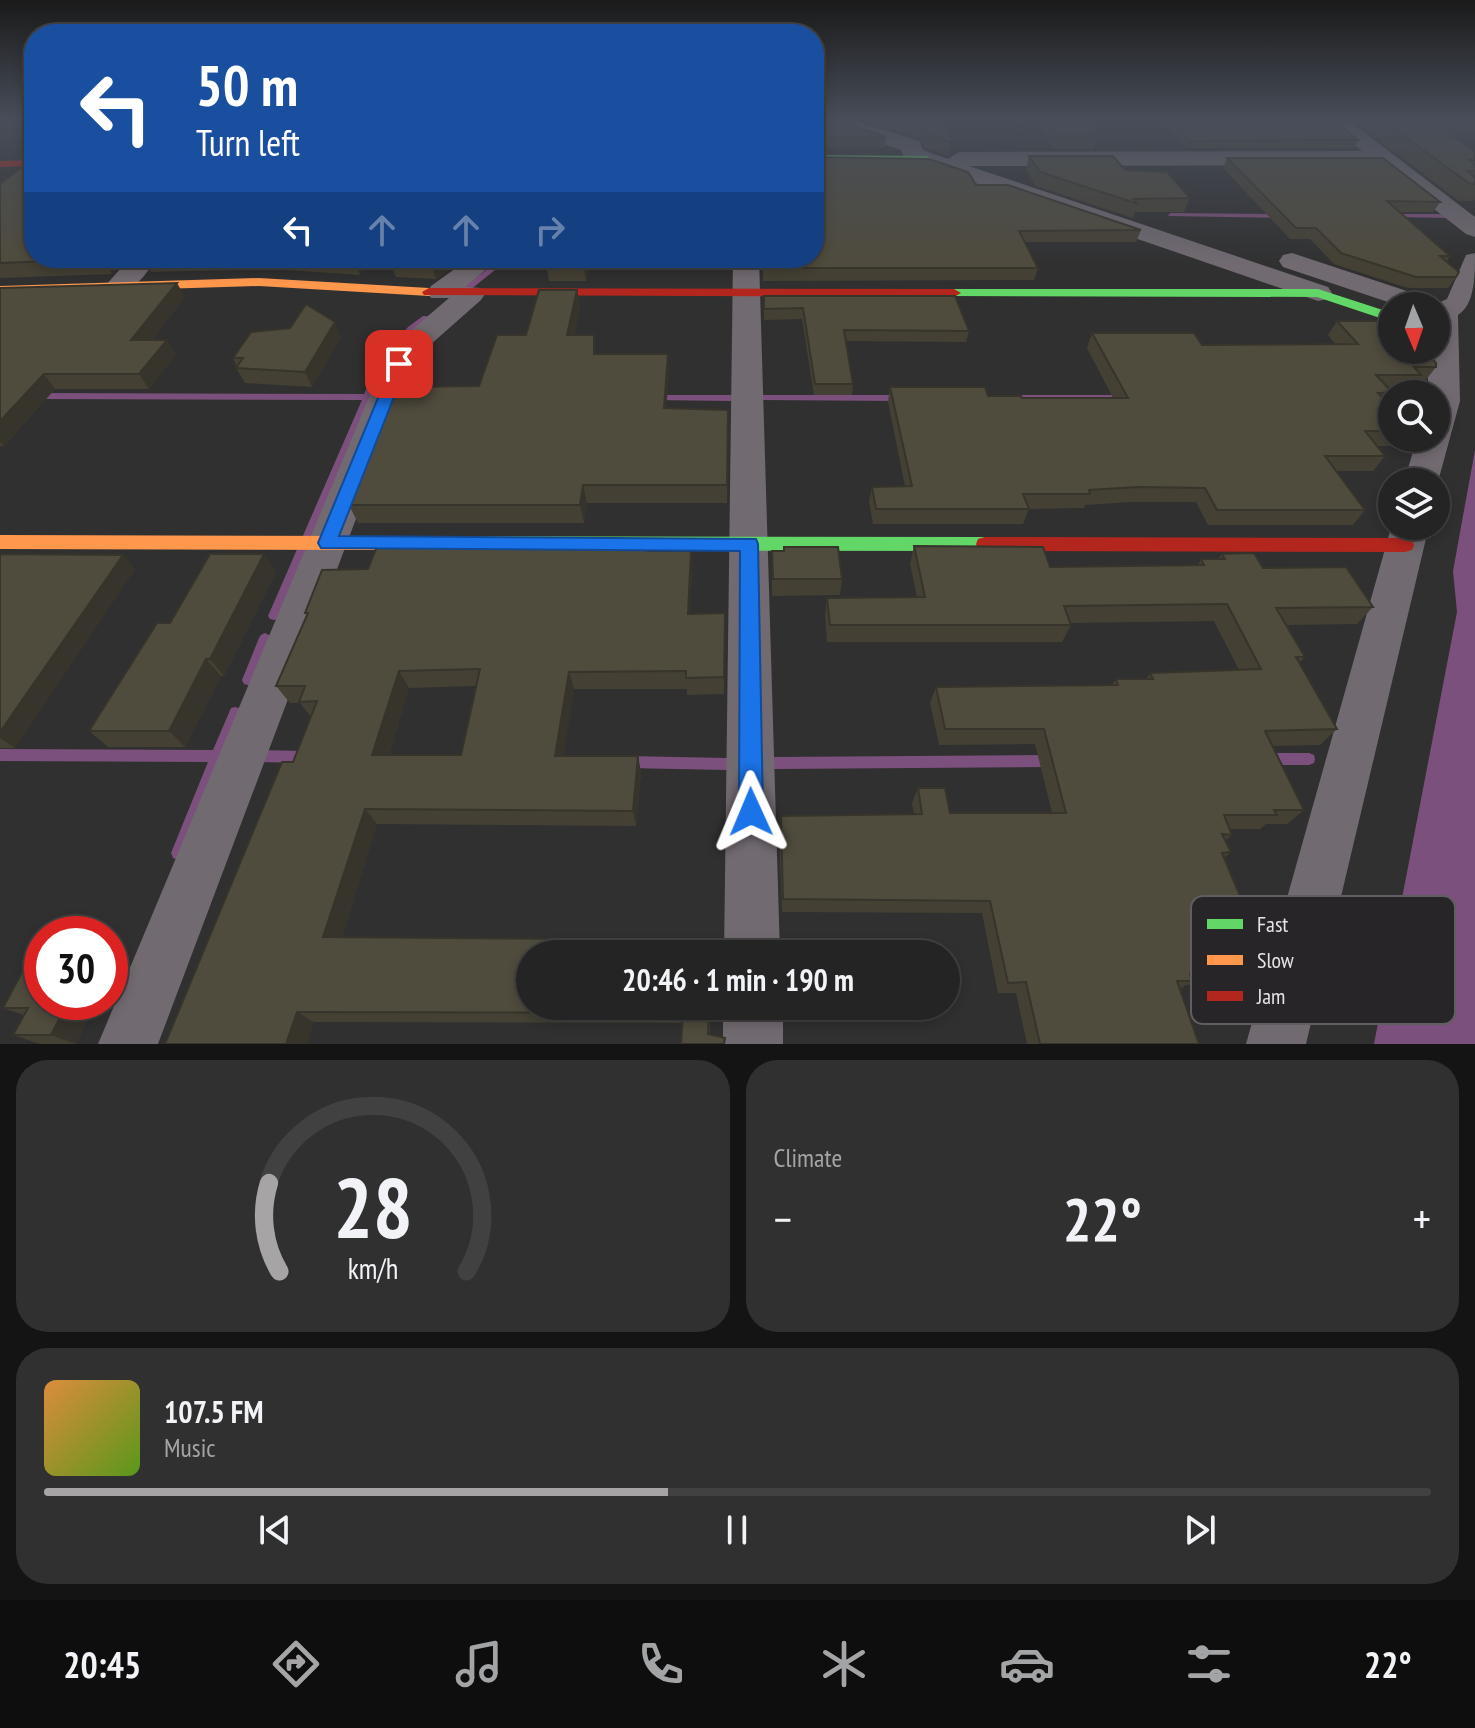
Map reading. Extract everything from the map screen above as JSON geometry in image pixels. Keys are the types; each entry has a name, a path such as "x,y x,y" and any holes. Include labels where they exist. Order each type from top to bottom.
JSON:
{"street":[{"path":"955,169 1378,313"},
{"path":"1009,169 1378,298"},
{"path":"1398,169 1475,229"},
{"path":"0,190 24,171"},
{"path":"1450,310 1459,304 1475,261"},
{"path":"119,286 135,268"},
{"path":"746,268 752,940"},
{"path":"0,290 259,282 747,293 1318,293"},
{"path":"128,1044 314,543 399,364 463,286"},
{"path":"0,542 749,544 1378,536"},
{"path":"1314,896 1407,540"},
{"path":"753,1020 753,1044"},
{"path":"1276,1044 1281,1024"}],"shaded area":[{"path":"1475,450 1475,1044 1374,1044 1378,1024 1455,1024 1455,896 1402,896 1457,612 1453,571"}],"building":[{"path":"19,169 24,169 24,262 0,263 0,184"},
{"path":"824,169 958,169 968,172 976,185 1008,185 1141,230 1019,231 1038,268 824,268"},
{"path":"1038,169 1167,172 1190,198 1133,199 1138,204"},
{"path":"1238,169 1397,169 1440,202 1387,201 1450,256 1440,256 1459,272 1456,277 1416,277 1341,253 1316,228 1296,228"},
{"path":"1449,169 1475,169 1467,171 1475,177 1475,184 1470,184"},
{"path":"177,283 131,340 167,340 139,374 44,374 0,421 0,288"},
{"path":"539,290 577,290 567,335 594,335 594,354 668,354 664,408 728,410 727,485 583,485 580,505 349,505 395,387 479,386 497,335 526,335"},
{"path":"764,296 955,296 969,331 844,330 853,384 815,384 803,308 764,309"},
{"path":"306,304 335,322 305,372 236,368 243,358 233,358 251,332 290,328"},
{"path":"1337,321 1378,321 1378,364 1436,364 1436,367 1414,367 1421,375 1376,375 1381,380 1378,380 1378,431 1365,431 1378,447 1378,452 1385,456 1325,456 1365,510 1217,510 1205,488 1138,487 1089,490 1090,494 1023,494 1029,509 876,509 872,487 912,486 890,387 985,387 988,396 1022,398 1128,398 1092,333 1194,333 1202,345 1358,344"},
{"path":"378,544 649,545 648,551 691,551 688,614 725,613 724,677 686,678 686,671 569,672 555,756 638,756 633,811 365,809 323,937 710,940 516,940 516,1013 297,1012 286,1044 165,1044 282,762 293,762 317,701 299,702 305,686 276,686 308,613 305,613 322,570 368,569","holes":["480,669 461,755 372,755 399,671"]},
{"path":"914,546 1043,547 1050,567 1204,565 1201,559 1225,559 1222,554 1254,553 1263,568 1346,567 1373,607 1276,608 1305,657 1296,657 1337,729 1265,731 1304,810 1274,810 1277,815 1224,815 1232,835 1222,834 1231,852 1222,853 1240,896 1191,896 1191,981 1177,981 1199,1044 1040,1044 1026,982 1008,983 990,901 783,899 781,816 922,814 918,788 945,788 950,813 1066,813 1044,729 945,729 936,687 1118,685 1116,679 1153,679 1150,673 1261,669 1227,604 1064,606 1071,625 830,625 827,598 925,597"},
{"path":"784,547 838,547 842,579 773,579 772,551 784,551"},
{"path":"0,554 123,555 0,732"},
{"path":"210,554 264,554 169,731 89,731 157,623 170,623"},
{"path":"24,968 24,1008 3,1008"},
{"path":"24,1015 24,1020 59,1020 51,1035 13,1035"},
{"path":"683,1020 708,1020 708,1034 725,1038 724,1044 681,1044"}],"waterway":[{"path":"1171,215 1281,216"},
{"path":"1393,216 1451,216"},
{"path":"462,292 494,268"},
{"path":"274,616 381,365 411,329 426,318"},
{"path":"38,396 366,397"},
{"path":"655,398 732,398"},
{"path":"761,398 899,398"},
{"path":"1011,398 1127,398"},
{"path":"248,680 265,638"},
{"path":"178,853 235,712"},
{"path":"0,755 217,756"},
{"path":"256,756 308,757"},
{"path":"1267,759 1309,759"},
{"path":"775,763 1051,761"},
{"path":"628,762 726,764"}],"traffic: fast":[{"path":"954,293 1318,293 1378,313"},
{"path":"380,543 985,544"}],"traffic: slow":[{"path":"0,290 259,282 429,292"},
{"path":"0,542 380,543"}],"traffic: jam":[{"path":"429,292 954,293"},
{"path":"985,544 1405,545"}],"route":[{"path":"399,364 327,543 749,544 751,812"}]}
